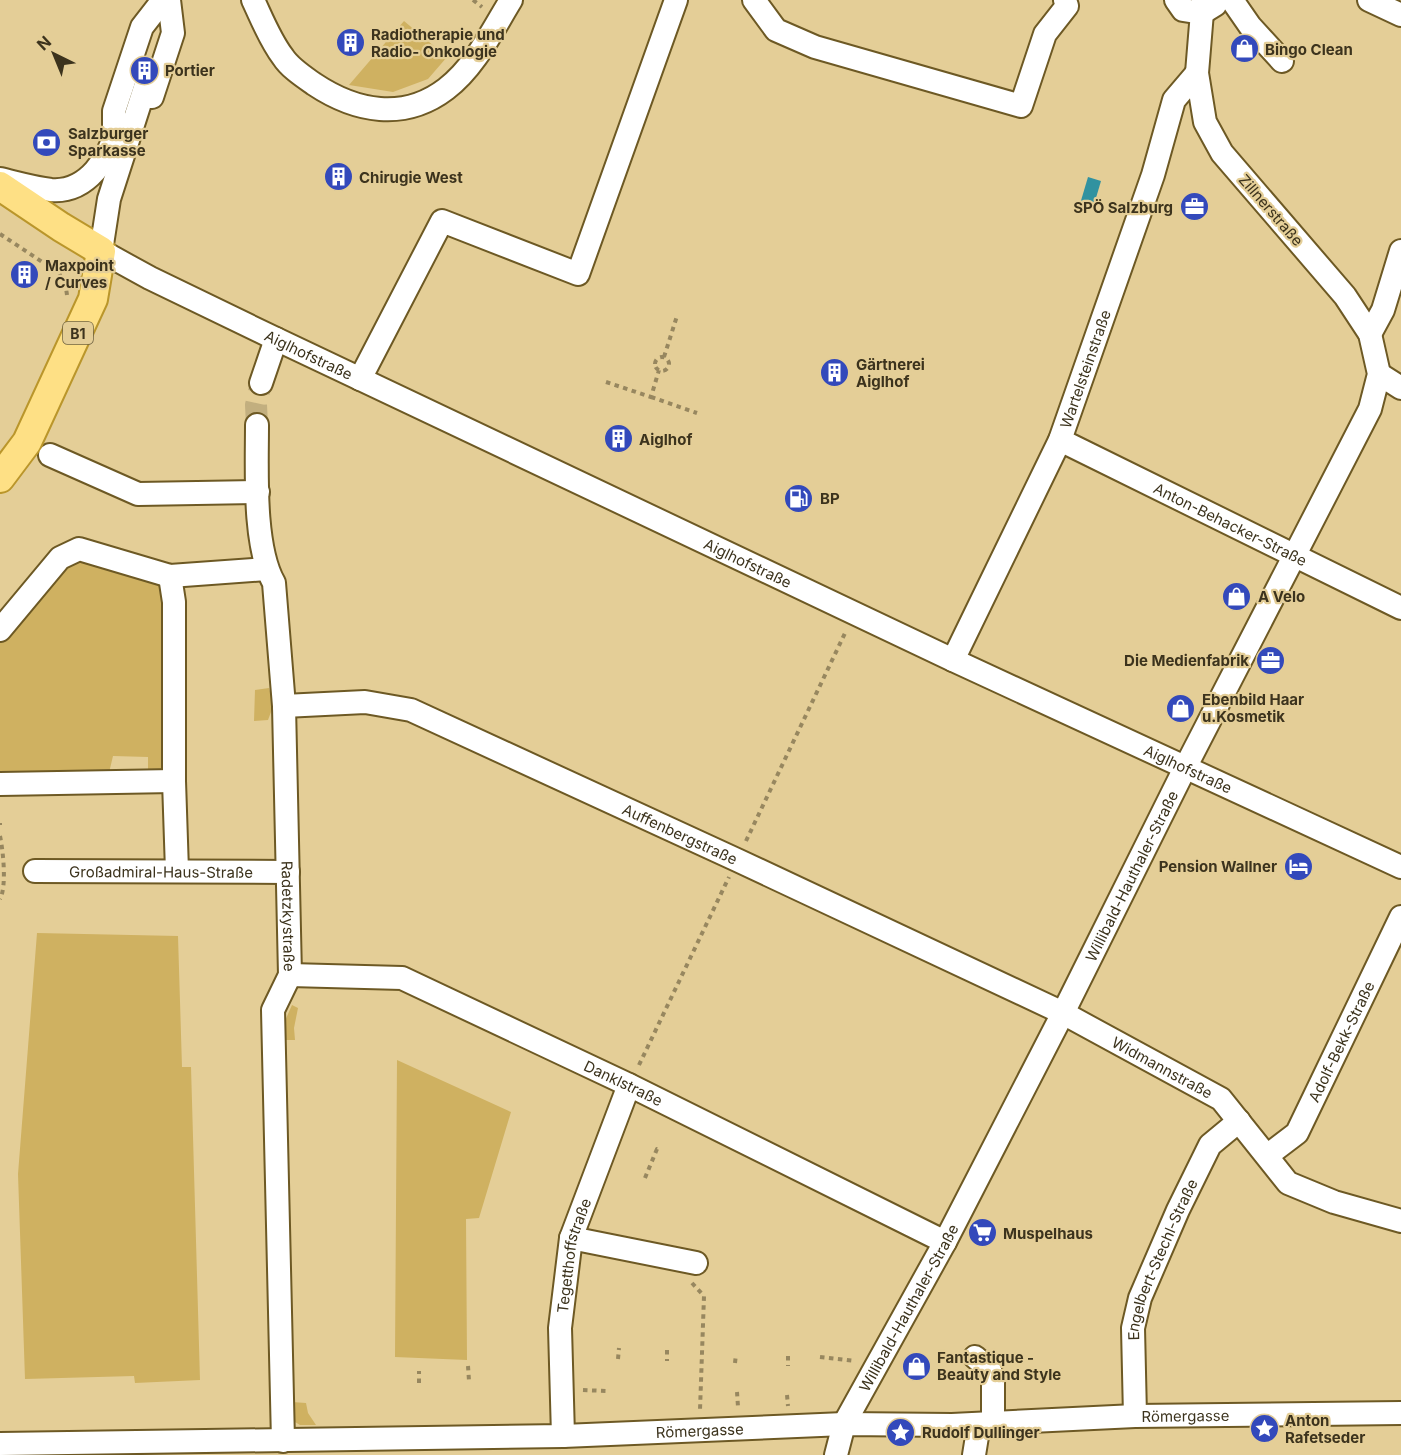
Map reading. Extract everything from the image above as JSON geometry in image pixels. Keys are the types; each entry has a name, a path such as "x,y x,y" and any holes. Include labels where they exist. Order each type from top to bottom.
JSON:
{"main road":[{"path":"0,186 101,251"},
{"name":"B1","path":"0,478 27,442 93,299 101,251"}],"street":[{"path":"253,0 283,59 305,77 333,96 350,103 372,108 399,110 423,104 447,88 468,68 511,0"},
{"path":"360,379 442,221 578,274 676,0"},
{"path":"754,0 776,30 815,47 1021,106 1045,34 1067,6 1065,0"},
{"path":"1176,0 1184,10 1224,0"},
{"path":"1232,0 1250,27 1282,61"},
{"path":"1369,0 1401,15"},
{"path":"101,251 120,143 165,5"},
{"path":"120,143 114,111 142,27 165,5"},
{"path":"0,179 53,190 64,189 97,171 120,143 143,125 173,33 165,5"},
{"name":"Zillnerstraße","path":"1202,6 1197,73 1204,122 1222,153 1345,296 1370,334"},
{"name":"Wartelsteinstraße","path":"953,660 1060,440 1153,175 1174,100 1197,73"},
{"name":"Aiglhofstraße","path":"101,251 150,278 276,339 953,660 1401,867"},
{"path":"1370,334 1383,310 1401,251"},
{"name":"Willibald-Hauthaler-Straße","path":"836,1455 844,1424 945,1242 1064,1013 1185,768 1370,409 1379,374 1370,334"},
{"path":"261,383 276,339"},
{"path":"1379,374 1401,388"},
{"name":"Radetzkystraße","path":"257,425 262,551 266,569 274,583 284,706 290,975 273,1011 283,1441"},
{"name":"Anton-Behacker-Straße","path":"1060,440 1401,608"},
{"path":"51,455 138,494 258,492"},
{"path":"0,630 60,558 79,549 170,576 266,569"},
{"path":"170,576 174,602 174,781 177,872"},
{"name":"Auffenbergstraße","path":"284,706 364,702 411,710 1064,1013"},
{"path":"0,784 174,781"},
{"name":"Großadmiral-Haus-Straße","path":"35,871 288,872"},
{"name":"Adolf-Bekk-Straße","path":"1268,1155 1297,1133 1401,917"},
{"name":"Danklstraße","path":"290,975 402,978 629,1085 945,1242"},
{"name":"Widmannstraße","path":"1064,1013 1221,1099 1268,1155 1288,1183 1334,1202 1401,1221"},
{"name":"Tegetthoffstraße","path":"563,1436 560,1328 570,1238 629,1085"},
{"name":"Engelbert-Stechl-Straße","path":"1135,1416 1133,1329 1140,1298 1210,1145 1239,1121"},
{"path":"570,1238 696,1263"},
{"path":"974,1455 986,1424 993,1380 990,1370 975,1358"},
{"name":"Römergasse","path":"0,1444 563,1436 844,1424 986,1424 1135,1416 1401,1413"}],"path":[{"path":"0,234 59,273 66,288 68,305"},
{"path":"664,357 677,316"},
{"path":"658,357 664,357 668,360 669,366 665,370 659,370 655,367 655,361 658,357"},
{"path":"651,397 659,370"},
{"path":"606,382 697,413"},
{"path":"0,836 3,870 0,899"},
{"path":"645,1178 657,1149 661,1150"},
{"path":"671,1258 704,1296 700,1413"},
{"path":"618,1359 619,1348"},
{"path":"667,1350 668,1361"},
{"path":"735,1363 736,1353"},
{"path":"788,1356 788,1366"},
{"path":"820,1357 878,1363"},
{"path":"468,1366 469,1381"},
{"path":"418,1371 418,1383"}],"shaded area":[{"path":"404,21 447,57 428,79 393,92 349,85"},
{"path":"83,559 162,583 168,601 165,768 157,775 148,776 148,757 113,756 108,777 0,778 0,641 69,560"},
{"path":"269,688 274,704 268,720 254,721 255,690"},
{"path":"37,933 178,936 182,1067 191,1067 200,1380 135,1383 134,1376 25,1379 18,1174"},
{"path":"292,1005 298,1008 294,1028 295,1040 282,1040 284,1023"},
{"path":"397,1060 511,1112 479,1218 466,1219 467,1360 395,1357"},
{"path":"292,1402 306,1403 308,1413 316,1425 300,1425 295,1422"}],"water":[{"path":"1088,177 1101,181 1093,208 1080,204"}],"tunnel":[{"path":"257,425 256,405 261,383"}],"place":[{"name":"Radiotherapie und Radio- Onkologie","path":"350,43"},
{"name":"Bingo Clean","path":"1244,49"},
{"name":"Portier","path":"144,70"},
{"name":"Salzburger Sparkasse","path":"47,142"},
{"name":"Chirugie West","path":"338,177"},
{"name":"SPÖ Salzburg","path":"1194,207"},
{"name":"Maxpoint / Curves","path":"24,274"},
{"name":"Gärtnerei Aiglhof","path":"835,373"},
{"name":"Aiglhof","path":"618,439"},
{"name":"BP","path":"799,498"},
{"name":"A Velo","path":"1237,596"},
{"name":"Die Medienfabrik","path":"1270,660"},
{"name":"Ebenbild Haar u.Kosmetik","path":"1181,708"},
{"name":"Pension Wallner","path":"1298,866"},
{"name":"Muspelhaus","path":"982,1233"},
{"name":"Fantastique - Beauty and Style","path":"916,1366"},
{"name":"Anton Rafetseder","path":"1264,1429"},
{"name":"Rudolf Dullinger","path":"901,1432"}]}
